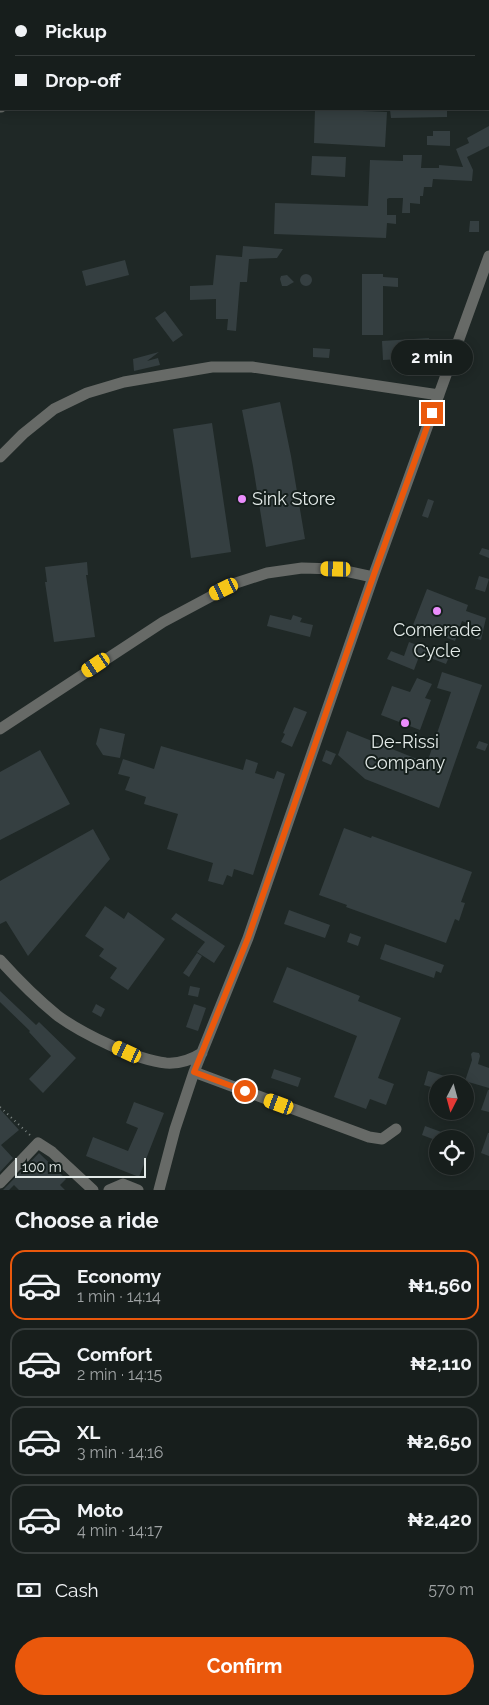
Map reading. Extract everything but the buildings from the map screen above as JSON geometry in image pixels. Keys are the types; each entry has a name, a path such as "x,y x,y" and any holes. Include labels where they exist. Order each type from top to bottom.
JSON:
{"street":[{"path":"159,1190 175,1129 194,1072 248,938 373,577 489,256"},
{"path":"0,457 23,434 54,409 87,393 124,382 212,367 252,366 439,395"},
{"path":"0,729 162,622 236,583 267,573 302,568 336,569 373,577"},
{"path":"0,960 60,1017 88,1034 127,1052 151,1060 168,1063 191,1060 202,1053"},
{"path":"194,1072 369,1137 382,1139 396,1129"},
{"path":"0,1183 38,1143 52,1152 93,1190"},
{"path":"110,1190 123,1184 138,1190"}],"path":[{"path":"0,1107 38,1143"}],"place":[{"name":"Sink Store","path":"242,499"},
{"name":"Comerade Cycle","path":"437,611"},
{"name":"De-Rissi Company","path":"405,723"}],"route":[{"path":"245,1091 194,1072 248,938 432,413"}]}
